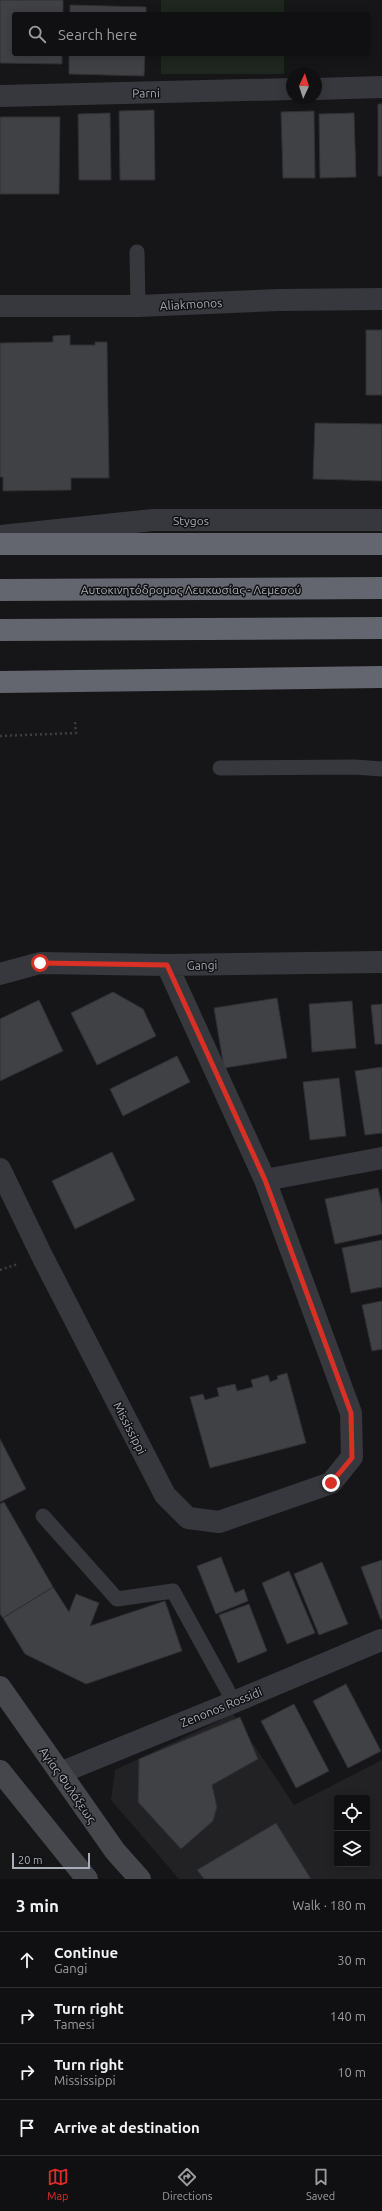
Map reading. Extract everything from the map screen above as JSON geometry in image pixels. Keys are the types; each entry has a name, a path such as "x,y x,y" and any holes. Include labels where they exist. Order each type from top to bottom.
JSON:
{"highway":[{"path":"0,544 382,544"},
{"name":"Αυτοκινητόδρομος Λευκωσίας - Λεμεσού","path":"0,590 382,588"},
{"path":"0,630 382,628"},
{"path":"0,682 382,677"}],"main road":[{"name":"Αγίας Φυλάξεως","path":"0,1687 115,1851 140,1879"},
{"path":"0,1771 87,1879"}],"street":[{"path":"322,89 382,87"},
{"name":"Parni","path":"0,96 286,89"},
{"name":"Aliakmonos","path":"0,306 138,306 278,300 382,299"},
{"name":"Stygos","path":"0,536 153,520 382,520"},
{"name":"Gangi","path":"0,974 40,963 167,965 382,962"},
{"path":"167,965 265,1180 382,1158"},
{"name":"Mississippi","path":"0,1169 42,1256 165,1495 188,1518 219,1522 331,1483 352,1458 351,1413 265,1180"},
{"name":"Zenonos Rossidi","path":"60,1773 381,1641"}],"lane":[{"path":"136,252 138,306"},
{"path":"220,768 355,767 382,769"},
{"path":"43,1516 117,1599 173,1591 234,1702"}],"path":[{"path":"0,736 76,733 75,722"}],"shaded area":[{"path":"161,0 284,0 284,12 161,12"},
{"path":"161,56 284,56 284,74 161,74"},
{"path":"233,1714 294,1805 382,1760 382,1879 179,1879 111,1800 115,1770"}],"building":[{"path":"0,0 63,0 63,12 12,12 12,56 62,56 62,64 0,63"},
{"path":"70,5 146,7 146,12 70,12"},
{"path":"69,56 145,56 144,76 69,74"},
{"path":"378,104 382,104 382,176 378,176"},
{"path":"154,110 155,180 120,180 119,111"},
{"path":"314,111 315,178 283,178 281,112"},
{"path":"110,113 111,180 79,180 78,114"},
{"path":"354,113 356,177 320,178 319,114"},
{"path":"0,117 60,117 59,194 0,194"},
{"path":"366,330 382,330 382,395 366,395"},
{"path":"70,335 70,345 95,345 95,342 107,342 109,478 71,478 71,490 3,491 3,477 0,477 0,343 53,342 53,336"},
{"path":"315,423 382,424 382,481 313,479"},
{"path":"113,992 143,1009 156,1036 97,1065 71,1013"},
{"path":"277,998 287,1058 224,1068 214,1008"},
{"path":"39,1000 63,1051 0,1081 0,1019"},
{"path":"352,1001 356,1048 312,1052 309,1004"},
{"path":"382,1004 382,1044 375,1044 371,1005"},
{"path":"177,1056 190,1082 123,1116 110,1089"},
{"path":"382,1067 382,1133 365,1135 355,1071"},
{"path":"339,1078 346,1136 310,1140 303,1082"},
{"path":"112,1152 135,1200 75,1229 52,1181"},
{"path":"378,1188 382,1206 382,1234 335,1244 325,1199"},
{"path":"382,1240 382,1287 351,1293 342,1248"},
{"path":"382,1301 382,1349 372,1351 362,1305"},
{"path":"287,1373 306,1443 210,1468 190,1397 203,1394 205,1400 219,1396 217,1388 235,1384 237,1391 253,1387 251,1380 268,1375 270,1382 278,1379 277,1376"},
{"path":"0,1439 26,1489 0,1502"},
{"path":"4,1502 53,1587 3,1618 0,1614 0,1504"},
{"path":"221,1557 235,1593 244,1589 248,1601 216,1614 197,1566"},
{"path":"382,1560 382,1619 381,1620 361,1567"},
{"path":"322,1562 348,1624 319,1635 294,1574"},
{"path":"289,1571 315,1633 287,1644 262,1583"},
{"path":"53,1587 69,1612 76,1594 99,1603 90,1626 165,1601 182,1651 86,1684 25,1654 3,1618"},
{"path":"249,1604 267,1651 238,1663 219,1615"},
{"path":"346,1684 381,1751 348,1768 313,1701"},
{"path":"294,1704 329,1771 296,1788 261,1721"},
{"path":"240,1717 258,1759 212,1785 217,1807 213,1821 181,1849 138,1802 139,1759"},
{"path":"276,1823 311,1879 204,1879 197,1870"}],"route":[{"path":"40,963 167,965 265,1180 351,1413 352,1458 331,1483"}]}
